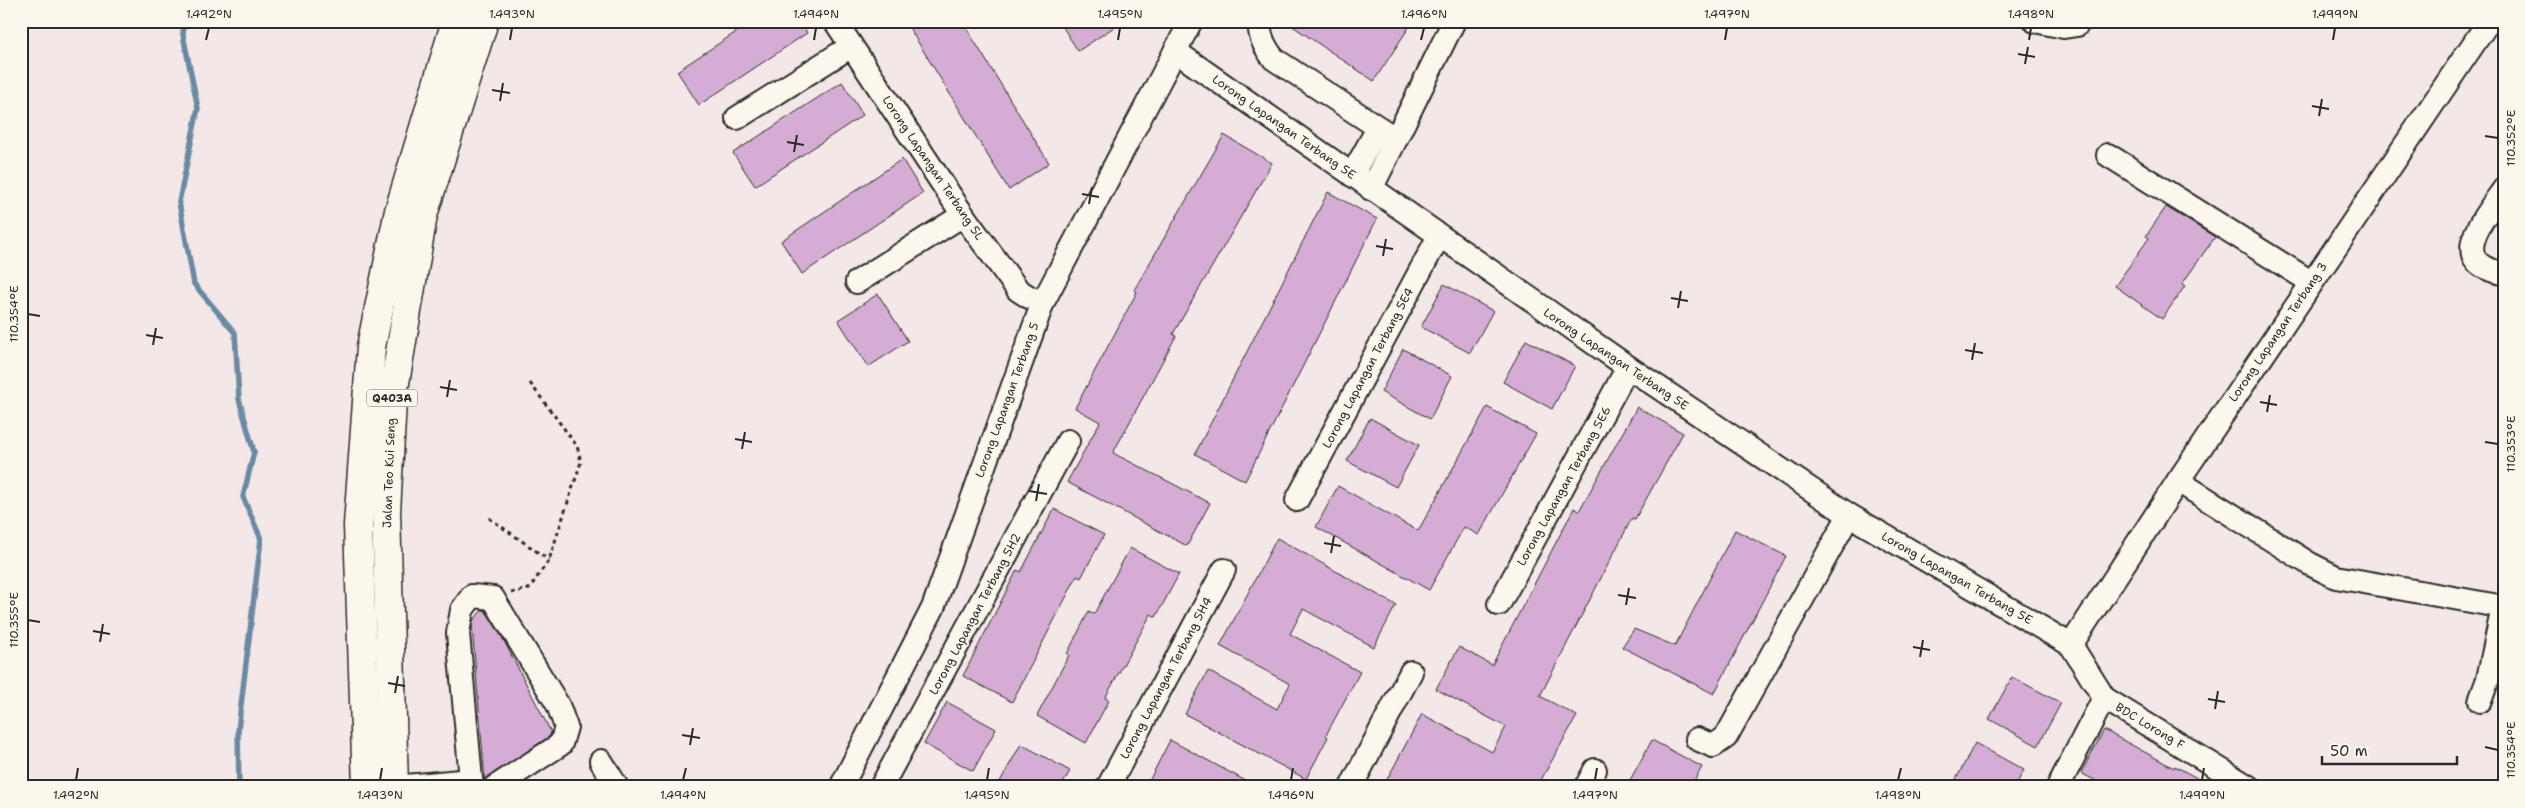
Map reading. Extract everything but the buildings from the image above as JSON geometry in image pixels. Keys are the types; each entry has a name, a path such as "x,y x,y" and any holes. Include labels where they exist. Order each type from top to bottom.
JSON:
{"highway":[{"name":"Jalan Teo Kui Seng","path":"367,787 358,525 371,347 399,210 456,21"},
{"name":"Jalan Teo Kui Seng","path":"394,787 386,512 392,401 423,216 484,21"}],"street":[{"name":"Lorong Lapangan Terbang 5L","path":"835,21 850,47 963,215 1018,290 1028,298 1043,302"},
{"path":"1260,21 1259,28 1265,48 1274,59 1387,133"},
{"path":"1352,175 1387,133 1454,21"},
{"path":"2035,21 2072,24"},
{"name":"Lorong Lapangan Terbang 3","path":"2071,645 2311,282 2489,21"},
{"name":"Lorong Lapangan Terbang 5E","path":"1180,31 1352,175 1628,367 1849,515 2071,645"},
{"name":"Lorong Lapangan Terbang 5","path":"846,779 933,608 1043,302 1180,31"},
{"path":"737,118 850,47"},
{"path":"1371,189 1387,133"},
{"path":"2108,155 2311,282"},
{"path":"2504,189 2477,227 2472,240 2472,254 2480,264 2494,272 2504,273"},
{"path":"857,282 963,215"},
{"name":"Lorong Lapangan Terbang 5E4","path":"1297,500 1439,236"},
{"name":"Lorong Lapangan Terbang 5E6","path":"1499,604 1628,367"},
{"name":"Lorong Lapangan Terbang 5H2","path":"880,787 1068,441"},
{"path":"2178,481 2310,564 2336,577 2503,607 2488,679 2480,701"},
{"path":"1697,739 1713,746 1726,737 1849,515"},
{"name":"Lorong Lapangan Terbang 5H4","path":"1108,787 1224,570"},
{"path":"394,787 472,783 458,633 462,610 472,596 492,598 558,706 566,727 561,744 495,787"},
{"name":"BDC Lorong F","path":"2071,645 2104,698 2249,787"},
{"path":"1351,787 1411,672"},
{"path":"2058,787 2104,698"},
{"path":"601,761 617,787"},
{"path":"846,779 880,787"}],"path":[{"path":"492,598 529,589 549,560 581,462 577,446 530,383"},
{"path":"489,518 549,560"}],"waterway":[{"path":"184,21 183,35 198,108 179,202 194,284 235,333 239,399 254,452 243,497 261,539 238,730 239,787"}]}
